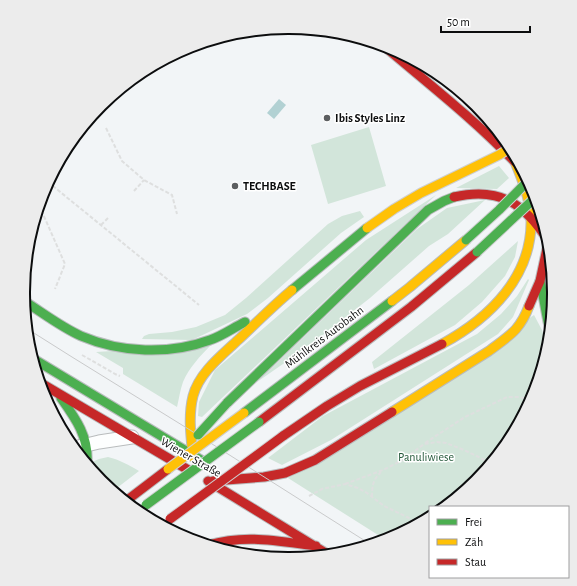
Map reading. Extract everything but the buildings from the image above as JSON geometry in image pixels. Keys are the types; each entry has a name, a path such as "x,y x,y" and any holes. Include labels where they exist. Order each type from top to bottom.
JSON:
{"main road":[{"path":"400,60 494,140 504,150"},
{"path":"504,151 421,193 394,209 367,228 270,308 207,370 198,384 193,396 190,430 192,455 205,480 240,480 264,477 285,473 315,460 489,351 517,328 525,315 540,282 545,257"},
{"name":"Mühlkreis Autobahn","path":"131,498 410,287 466,240 523,186"},
{"path":"167,521 283,436 336,400 457,336 493,307 509,290 520,272 526,257 530,240 531,216 524,188"},
{"path":"168,469 227,403 428,210 448,199 467,194 486,194 502,198 517,205 531,216 538,224"},
{"path":"143,507 411,307 477,252 530,202"},
{"path":"540,282 544,297 546,313"},
{"path":"31,305 82,336 121,347 142,350 160,350 183,347 202,342 221,335 270,308"},
{"path":"40,363 230,478 240,480"},
{"name":"Wiener Straße","path":"48,388 321,549"},
{"path":"58,394 78,424 81,446 88,455"},
{"path":"217,541 243,538 316,546"}],"street":[{"path":"81,446 132,437"}],"path":[{"path":"106,128 122,161 144,180 172,195 177,214"},
{"path":"134,191 144,180"},
{"path":"54,186 200,305"},
{"path":"43,214 65,264 55,289"},
{"path":"101,225 108,218"},
{"path":"80,354 120,376"},
{"path":"309,496 322,489 345,484 383,470 403,460 465,417 507,397 524,398"},
{"path":"424,444 437,442 446,443 485,460"},
{"path":"372,497 372,487 375,478 383,470"},
{"path":"345,484 358,488 384,506 412,520"}],"green space":[{"path":"369,127 386,186 328,204 311,145"},
{"path":"499,166 509,178 497,189 456,188"},
{"path":"436,195 202,417 198,416 199,402 215,370 366,240"},
{"path":"485,200 448,234 429,246 370,298 306,348 257,382 417,229 447,208"},
{"path":"360,211 364,217 341,233 268,298 247,314 192,340 142,339 144,336 149,334 172,332 196,327 225,315 328,224 342,216"},
{"path":"518,241 515,257 505,276 482,302 455,325 374,369 372,362 469,285"},
{"path":"528,279 529,280 513,317 498,334 331,440 282,465 268,458 323,416 477,334 501,314 517,296"},
{"name":"Panuliwiese","path":"534,315 544,335 542,343 527,392 512,422 494,450 471,476 435,506 429,506 429,510 403,525 379,535 288,478"},
{"path":"211,345 195,362 185,377 177,407 123,374 123,368 96,352"},
{"path":"108,457 139,471 118,487 93,462"}],"water":[{"path":"279,99 286,105 274,119 267,113"}],"tram line":[{"path":"33,332 364,540"}],"traffic: fast":[{"path":"466,240 523,186"},
{"path":"227,403 428,210 454,197"},
{"path":"477,252 530,202"},
{"path":"292,290 367,228"},
{"path":"540,281 546,311"},
{"path":"244,413 392,301"},
{"path":"31,305 81,336 96,342 129,349 162,350 194,345 223,334 245,322"},
{"path":"40,363 201,460"},
{"path":"61,398 72,413 84,437 87,455"},
{"path":"198,435 227,403"},
{"path":"146,505 259,422"}],"traffic: slow":[{"path":"367,228 394,209 421,193 504,152"},
{"path":"442,344 460,334 492,308 505,293 516,276 525,258 530,239 531,218 525,191"},
{"path":"392,301 466,240"},
{"path":"193,457 190,426 191,404 200,380 211,365 292,290"},
{"path":"392,412 489,351 513,332 524,318 529,306"},
{"path":"168,469 244,413"}],"traffic: jam":[{"path":"401,60 468,117 504,152"},
{"path":"454,197 470,194 498,196 521,208 538,227"},
{"path":"259,422 411,307 477,252"},
{"path":"529,306 540,281 545,258"},
{"path":"283,436 360,386 442,344"},
{"path":"48,387 190,471"},
{"path":"213,481 264,477 285,473 315,460 392,412"},
{"path":"170,519 283,436"},
{"path":"130,498 168,469"},
{"path":"208,481 320,549"},
{"path":"220,542 249,539 316,546"}],"place":[{"name":"Ibis Styles Linz","path":"327,118"},
{"name":"TECHBASE","path":"235,186"}]}
